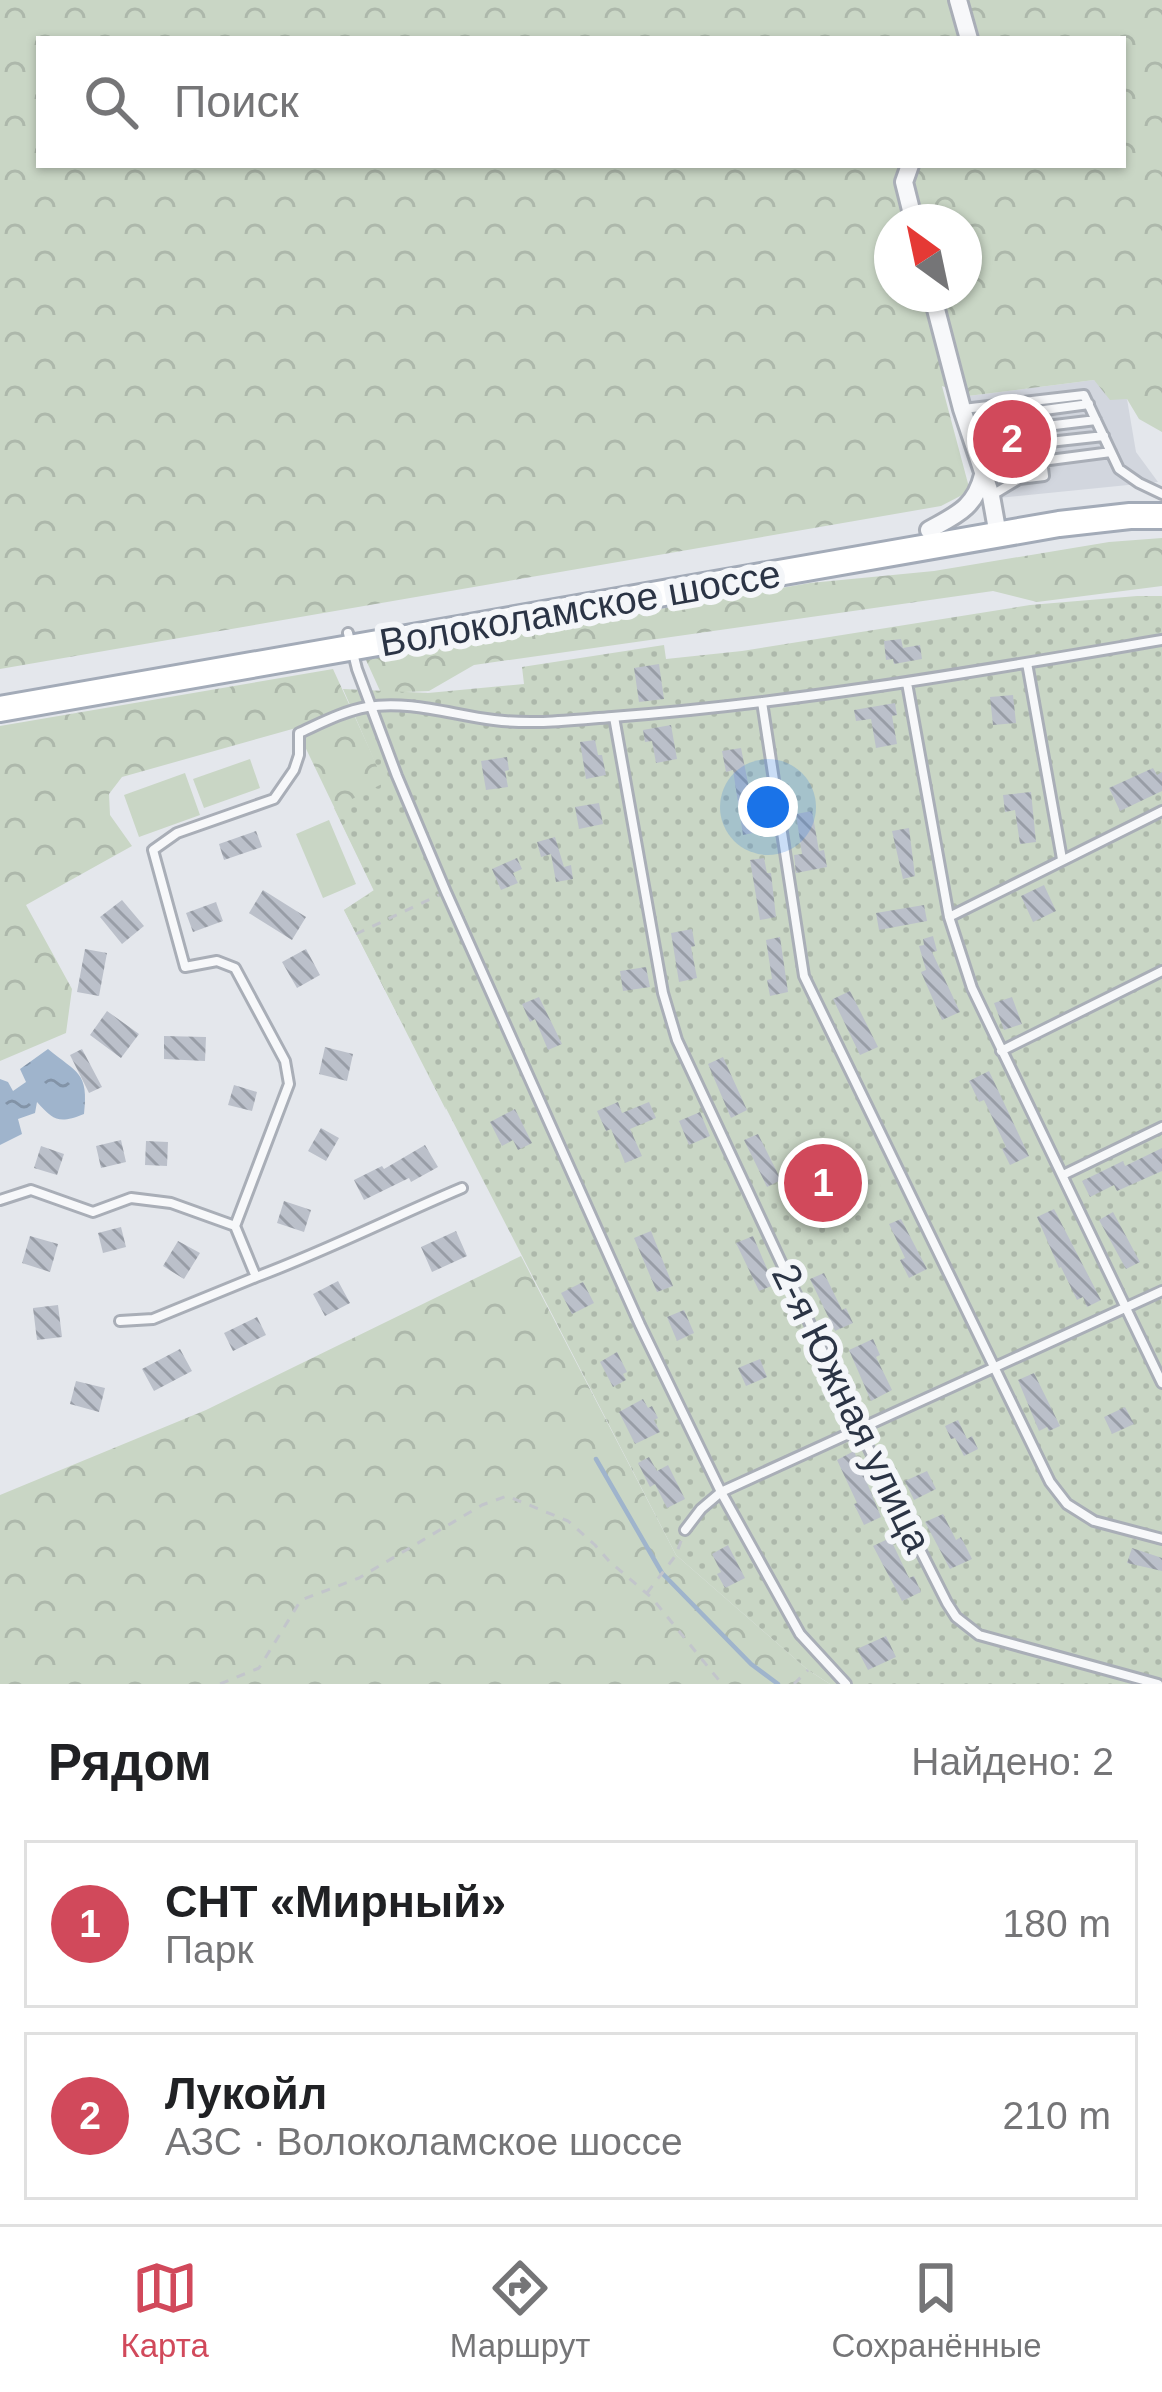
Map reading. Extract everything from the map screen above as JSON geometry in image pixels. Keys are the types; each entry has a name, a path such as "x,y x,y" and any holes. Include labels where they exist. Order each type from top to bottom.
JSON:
{"main road":[{"name":"Волоколамское шоссе","path":"0,709 995,516 1162,498"},
{"name":"Волоколамское шоссе","path":"0,693 350,640 995,516 1059,524 1162,516"}],"street":[{"path":"958,0 968,36"},
{"path":"909,168 904,182 910,204"},
{"path":"937,312 995,516"},
{"path":"928,530 971,504 984,474"}],"lane":[{"path":"962,410 1086,400 1119,469 1162,498"},
{"path":"995,516 1019,479 1044,476 1036,406"},
{"path":"1038,427 1096,420"},
{"path":"1040,443 1103,436"},
{"path":"1042,461 1112,452"},
{"path":"350,640 370,706 446,892 640,1325 722,1492 800,1634 846,1684"},
{"path":"256,1277 236,1226 289,1084 286,1061 235,968 218,961 185,968 153,850 177,833 274,800 294,770 299,733 370,706 429,708 495,721 614,717 907,683 1162,640"},
{"path":"1027,663 1061,859"},
{"path":"907,683 949,916 972,988 1162,1383"},
{"path":"762,702 804,976 1050,1482 1067,1504 1094,1521 1162,1539"},
{"name":"2-я Южная улица","path":"614,717 663,993 677,1040 946,1603 979,1635 1158,1684"},
{"path":"949,916 1162,812"},
{"path":"1001,1051 1162,971"},
{"path":"1063,1175 1162,1127"},
{"path":"120,1321 153,1319 304,1259 462,1188"},
{"path":"0,1201 31,1190 93,1211 131,1198 170,1203 236,1226"},
{"path":"685,1530 722,1492 1162,1291"}],"path":[{"path":"356,934 446,892"},
{"path":"220,1684 259,1668 301,1600 359,1578 482,1505 507,1496 568,1522 648,1591 720,1683"},
{"path":"648,1591 676,1555 685,1530"},
{"path":"794,1684 808,1670"}],"shaded area":[{"path":"1094,380 1127,399 1136,452 1158,482 999,498 968,396"}],"green space":[{"path":"0,0 1162,0 1162,432 1139,419 1127,399 1110,400 1094,380 968,396 942,386 970,491 941,506 0,669"},
{"path":"1162,538 1162,586 1037,602 993,591 474,665 429,691 381,693 366,660 810,583 934,571 1109,542"},
{"path":"1162,596 1162,1684 830,1684 676,1555 344,910 374,891 334,808 384,783 343,689 428,693 524,684 522,667 664,645 666,659 1030,605"},
{"path":"333,669 385,783 446,1110 344,910 374,890 296,728 122,777 109,794 110,815 132,846 26,905 72,989 66,1033 0,1061 0,726"},
{"path":"250,759 260,788 204,808 193,779"},
{"path":"185,773 200,815 139,837 124,795"},
{"path":"329,820 356,884 323,898 296,834"},
{"path":"521,1256 676,1555 830,1684 0,1684 0,1495 206,1410"}],"water":[{"path":"48,1049 82,1081 84,1114 58,1119 37,1102 35,1113 18,1119 22,1134 0,1145 0,1079 13,1091 26,1082 20,1069"}],"building":[{"path":"1025,411 1031,463 999,467 993,415"},
{"path":"901,639 903,648 920,645 922,659 894,664 893,659 886,660 884,641"},
{"path":"659,664 664,699 639,702 634,668"},
{"path":"1013,695 1016,723 993,725 990,697"},
{"path":"895,703 897,715 892,716 897,744 876,748 871,719 856,721 854,710"},
{"path":"671,725 677,759 656,763 652,741 645,742 643,730"},
{"path":"595,740 606,775 586,779 580,742"},
{"path":"741,748 762,831 743,835 733,770 726,772 722,751"},
{"path":"507,757 508,787 486,790 481,761"},
{"path":"1153,768 1157,775 1162,772 1162,791 1120,811 1109,788"},
{"path":"1031,792 1036,842 1020,844 1015,810 1005,812 1003,795"},
{"path":"599,803 603,824 579,829 575,807"},
{"path":"812,811 827,867 796,873 794,855 802,854 796,814"},
{"path":"909,828 915,876 903,879 892,831"},
{"path":"256,831 262,847 224,860 219,844"},
{"path":"555,837 564,867 571,865 573,879 556,882 551,854 541,857 537,842"},
{"path":"517,858 522,869 513,873 518,883 501,890 492,869"},
{"path":"764,858 767,873 771,873 776,917 760,920 750,860"},
{"path":"1044,885 1056,911 1033,922 1021,896"},
{"path":"263,890 306,917 292,940 249,913"},
{"path":"122,900 144,926 122,944 100,917"},
{"path":"216,902 223,921 193,932 186,913"},
{"path":"924,905 927,921 879,930 876,913"},
{"path":"692,929 697,978 679,982 671,933"},
{"path":"933,936 937,951 932,952 960,1012 942,1020 921,972 926,970 919,946"},
{"path":"780,937 788,992 770,996 766,940"},
{"path":"85,949 107,953 99,996 77,992"},
{"path":"306,949 320,975 297,988 282,962"},
{"path":"646,967 650,987 623,991 620,971"},
{"path":"850,991 878,1047 860,1055 833,999"},
{"path":"539,997 562,1044 548,1050 535,1019 530,1022 522,1004"},
{"path":"1012,997 1022,1024 1004,1030 994,1003"},
{"path":"107,1011 139,1034 121,1058 90,1035"},
{"path":"164,1036 206,1037 205,1061 164,1059"},
{"path":"325,1047 353,1054 347,1081 319,1074"},
{"path":"82,1049 102,1087 89,1093 70,1055"},
{"path":"723,1057 747,1110 731,1118 708,1064"},
{"path":"989,1071 1029,1156 1010,1165 984,1100 979,1102 969,1081"},
{"path":"234,1085 257,1092 252,1111 228,1105"},
{"path":"618,1102 622,1113 649,1102 656,1118 630,1129 642,1156 625,1163 611,1129 606,1131 597,1111"},
{"path":"515,1109 532,1143 518,1150 513,1140 502,1146 490,1122"},
{"path":"700,1112 710,1136 689,1145 679,1121"},
{"path":"321,1128 339,1138 326,1161 308,1151"},
{"path":"758,1134 781,1180 767,1187 744,1140"},
{"path":"121,1140 126,1162 101,1168 96,1146"},
{"path":"146,1141 168,1142 167,1166 145,1165"},
{"path":"425,1145 438,1167 364,1200 354,1180"},
{"path":"41,1146 64,1154 57,1175 34,1168"},
{"path":"1162,1148 1162,1171 1090,1197 1082,1181"},
{"path":"284,1201 311,1210 304,1232 277,1223"},
{"path":"1054,1209 1101,1300 1087,1307 1083,1297 1077,1300 1059,1268 1037,1217"},
{"path":"1113,1212 1140,1262 1126,1269 1099,1220"},
{"path":"901,1219 927,1269 909,1278 889,1224"},
{"path":"121,1227 126,1247 103,1253 98,1233"},
{"path":"456,1231 467,1256 432,1272 421,1247"},
{"path":"651,1231 673,1286 657,1292 634,1238"},
{"path":"30,1236 58,1244 50,1272 22,1263"},
{"path":"753,1236 774,1285 759,1291 736,1243"},
{"path":"178,1241 200,1253 184,1279 163,1266"},
{"path":"824,1273 853,1323 835,1331 810,1279"},
{"path":"338,1281 350,1303 325,1316 313,1294"},
{"path":"583,1282 594,1303 572,1314 561,1293"},
{"path":"58,1305 62,1337 37,1340 33,1308"},
{"path":"684,1310 694,1333 677,1341 667,1317"},
{"path":"257,1317 266,1335 233,1351 224,1333"},
{"path":"873,1339 892,1390 871,1401 849,1350"},
{"path":"180,1349 192,1371 154,1391 142,1369"},
{"path":"617,1352 627,1372 623,1374 626,1380 613,1387 600,1362"},
{"path":"760,1359 767,1377 746,1386 738,1368"},
{"path":"1034,1373 1060,1426 1049,1431 1047,1427 1039,1431 1018,1380"},
{"path":"76,1381 105,1388 99,1412 70,1404"},
{"path":"643,1399 648,1408 652,1406 660,1432 635,1444 619,1412"},
{"path":"1125,1407 1134,1424 1112,1434 1104,1417"},
{"path":"958,1420 978,1449 964,1456 945,1426"},
{"path":"854,1451 881,1517 864,1525 837,1460"},
{"path":"649,1457 657,1471 668,1465 685,1499 667,1508 638,1463"},
{"path":"927,1471 936,1489 914,1500 905,1481"},
{"path":"943,1514 972,1559 950,1569 925,1522"},
{"path":"890,1538 921,1592 902,1601 873,1546"},
{"path":"728,1545 745,1578 725,1588 712,1554"},
{"path":"1132,1548 1162,1558 1162,1571 1127,1563"},
{"path":"886,1636 896,1657 868,1670 857,1649"}],"waterway":[{"path":"596,1459 662,1573 751,1664 778,1684"}],"place":[{"name":"Лукойл","path":"1012,439"},
{"name":"СНТ «Мирный»","path":"823,1183"}]}
